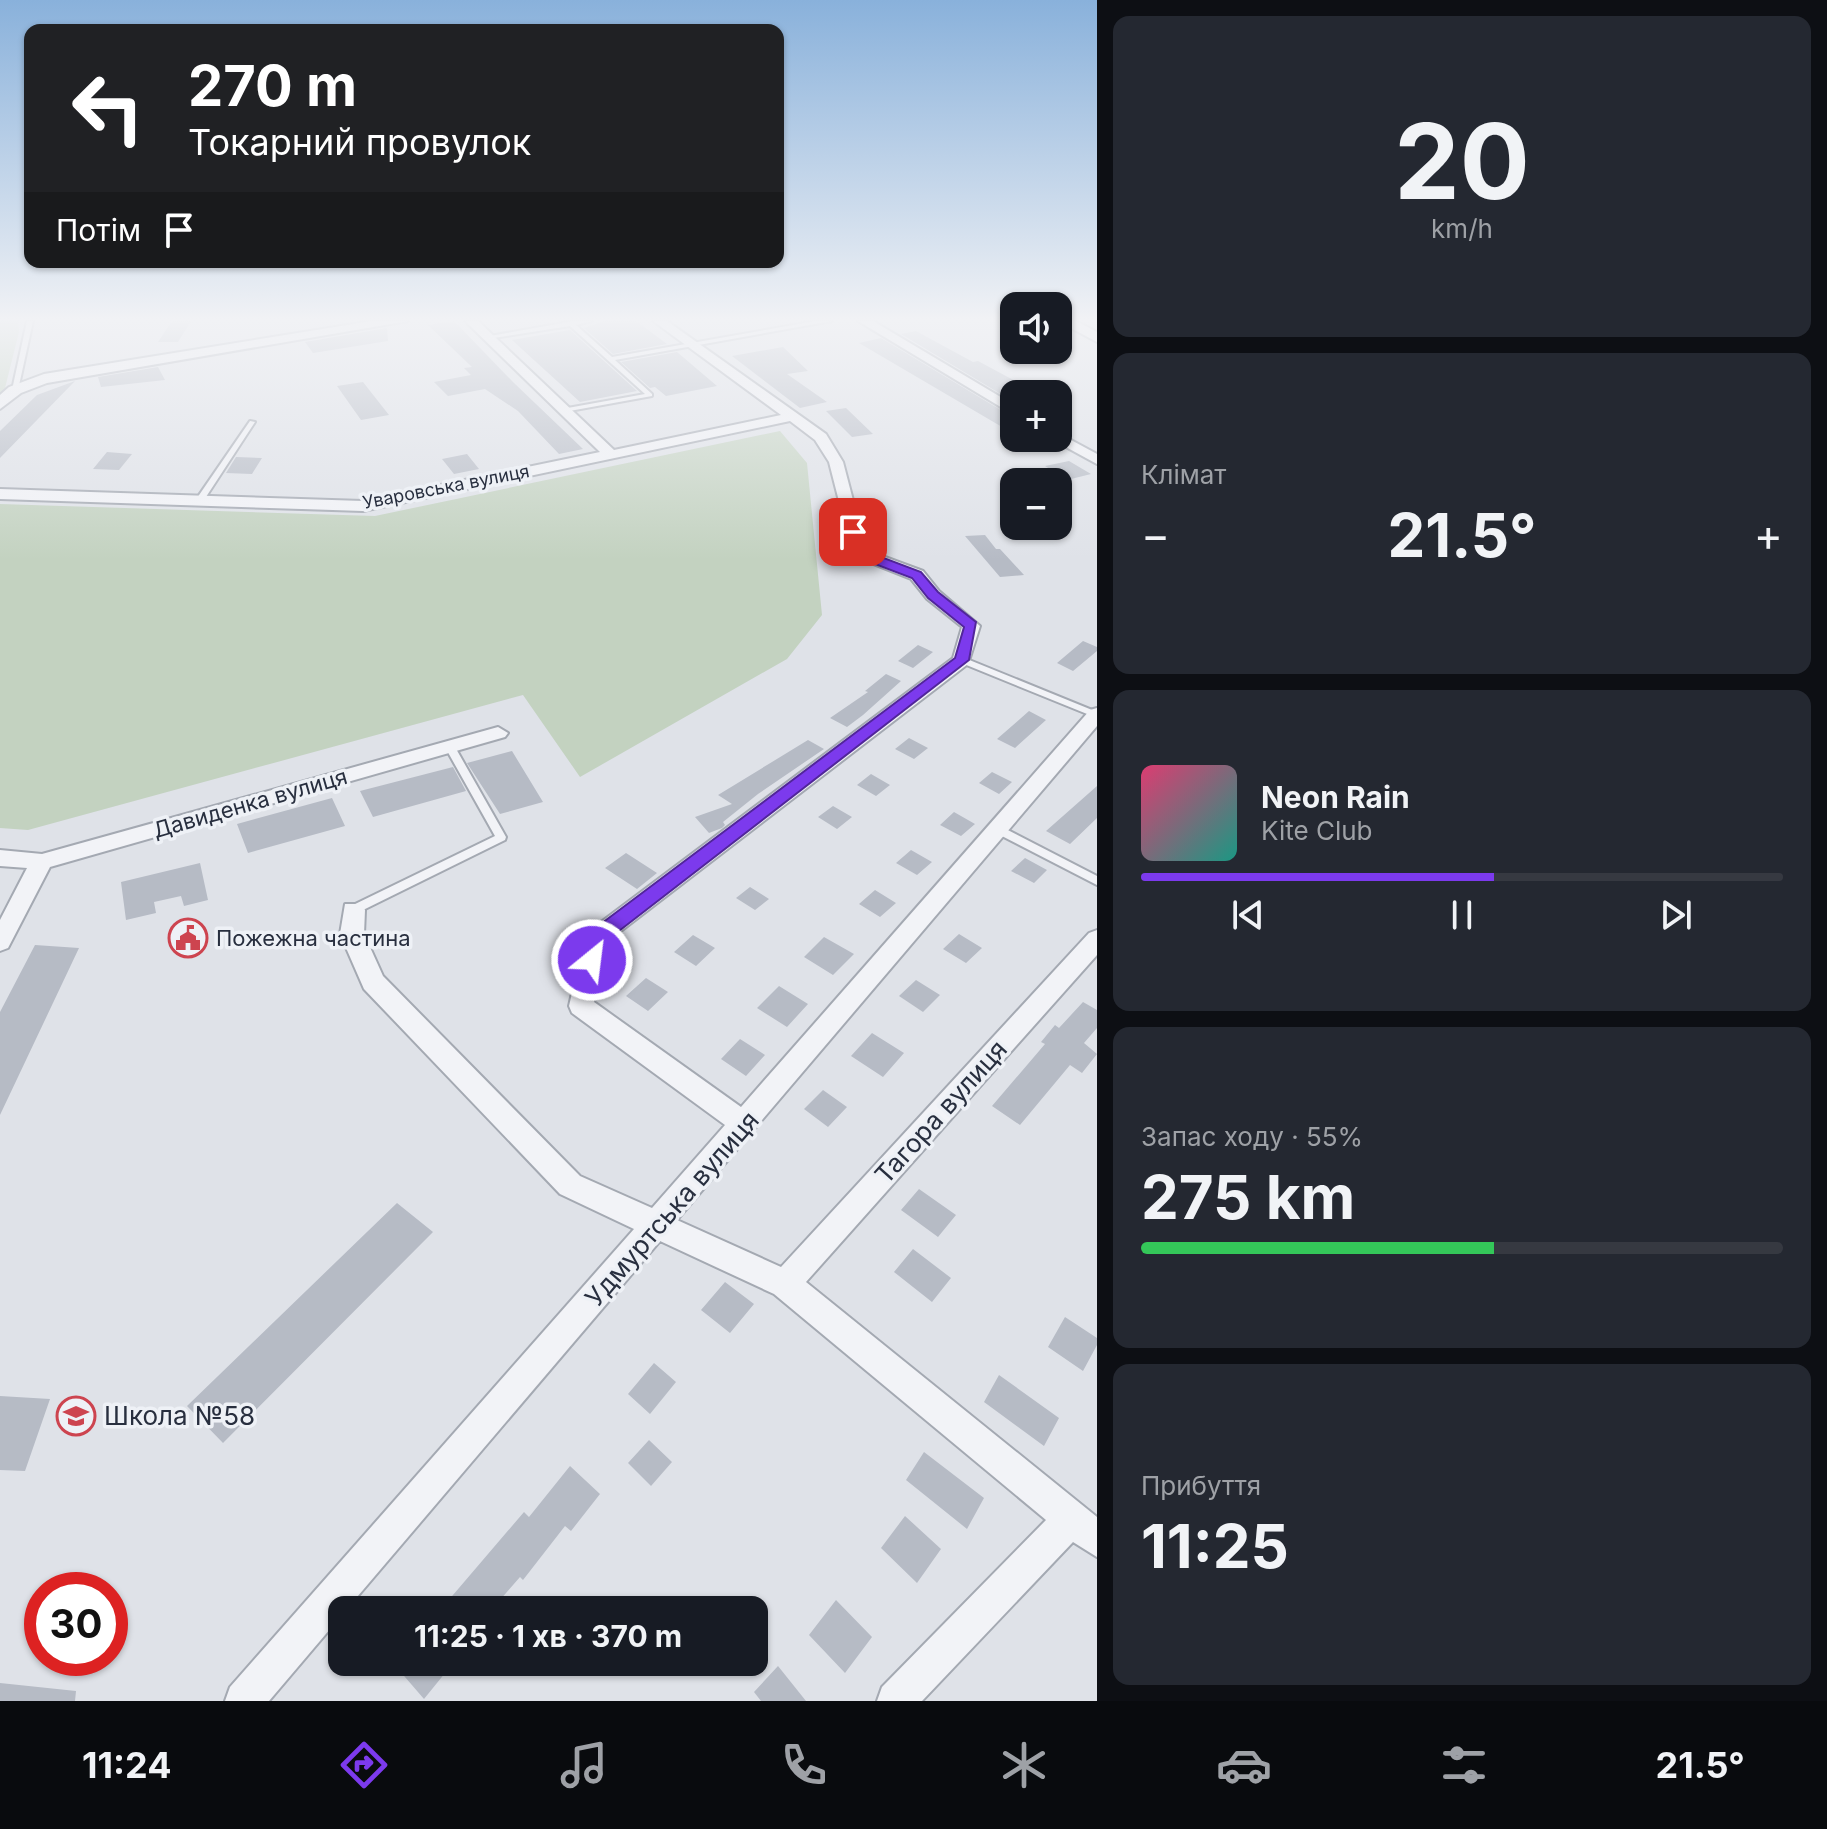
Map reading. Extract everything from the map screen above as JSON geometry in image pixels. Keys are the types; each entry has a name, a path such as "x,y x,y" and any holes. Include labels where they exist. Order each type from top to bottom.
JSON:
{"street":[{"path":"554,400 610,454"},
{"path":"745,1125 581,1006 597,937 962,660 971,626 933,595 917,575 859,553 836,462 821,437 768,400"},
{"name":"Уваровська вулиця","path":"0,494 363,506 791,417"},
{"path":"1072,445 1097,460"},
{"name":"Удмуртська вулиця","path":"244,1701 1097,715"},
{"name":"Давиденка вулиця","path":"0,858 42,862 498,733"},
{"path":"0,942 42,862"},
{"path":"353,910 352,934 373,982 570,1185 656,1228 785,1284 1084,1528 896,1701"},
{"name":"Тагора вулиця","path":"785,1284 1097,939"}],"lane":[{"path":"564,410 619,400"},
{"path":"199,501 252,422"},
{"path":"962,660 1097,715"},
{"path":"353,910 501,837 450,747"},
{"path":"998,829 1097,881"}],"green space":[{"path":"780,431 807,463 822,615 787,659 580,777 523,695 28,830 0,828 0,504 375,516"}],"building":[{"path":"31,400 56,400 0,458 0,431"},
{"path":"347,400 377,400 389,415 361,420"},
{"path":"502,400 532,400 583,449 559,454 518,411"},
{"path":"790,400 827,402 800,408"},
{"path":"957,400 985,400 1000,410 1000,426"},
{"path":"846,408 873,434 852,437 826,411"},
{"path":"107,452 132,454 119,470 93,469"},
{"path":"467,454 479,469 454,474 442,459"},
{"path":"236,457 262,458 252,474 226,473"},
{"path":"1069,461 1091,474 1072,479 1072,468 1045,466"},
{"path":"985,535 1024,575 1000,577 965,536"},
{"path":"1083,641 1097,647 1097,651 1073,671 1057,663"},
{"path":"918,645 933,652 913,668 898,661"},
{"path":"886,674 901,681 863,715 847,727 830,718 868,692 865,691"},
{"path":"1029,711 1046,720 1015,748 997,739"},
{"path":"909,738 928,748 914,759 895,749"},
{"path":"808,740 824,749 758,794 723,822 725,825 722,828 709,833 695,817 732,804 718,795"},
{"path":"512,751 543,802 500,814 467,763"},
{"path":"453,767 466,791 373,817 360,791"},
{"path":"992,772 1012,782 999,794 979,783"},
{"path":"871,774 890,785 876,796 857,785"},
{"path":"1097,786 1097,818 1070,844 1046,831"},
{"path":"332,798 345,826 248,853 237,824"},
{"path":"833,806 852,817 837,829 818,817"},
{"path":"954,812 975,824 961,836 940,825"},
{"path":"911,850 932,862 917,875 896,863"},
{"path":"626,853 657,873 637,889 605,868"},
{"path":"1025,858 1047,870 1034,883 1011,871"},
{"path":"200,863 208,900 184,906 181,896 154,902 156,913 126,920 121,882"},
{"path":"750,887 769,899 755,910 736,898"},
{"path":"875,890 896,903 880,917 859,904"},
{"path":"959,934 982,948 966,963 943,949"},
{"path":"693,935 715,948 696,966 674,952"},
{"path":"824,937 854,954 833,975 804,957"},
{"path":"35,945 79,948 0,1115 0,1012"},
{"path":"646,978 668,992 648,1011 626,996"},
{"path":"916,980 940,995 923,1012 899,996"},
{"path":"779,986 808,1004 787,1027 757,1008"},
{"path":"1083,1002 1097,1010 1097,1028 1084,1043 1097,1054 1082,1073 1070,1065 1020,1125 992,1106 1045,1044 1041,1042 1055,1025 1059,1028"},
{"path":"872,1033 904,1053 883,1077 851,1056"},
{"path":"740,1039 765,1055 746,1076 721,1059"},
{"path":"823,1090 847,1107 828,1127 804,1109"},
{"path":"919,1189 956,1215 938,1237 901,1210"},
{"path":"397,1203 433,1232 223,1443 187,1406"},
{"path":"913,1249 951,1278 932,1302 894,1272"},
{"path":"725,1282 754,1304 730,1333 701,1310"},
{"path":"1065,1317 1097,1338 1097,1345 1083,1371 1048,1347"},
{"path":"654,1363 676,1382 650,1414 628,1394"},
{"path":"999,1375 1059,1418 1044,1446 984,1402"},
{"path":"0,1396 50,1399 25,1471 0,1470"},
{"path":"649,1440 672,1462 651,1486 628,1463"},
{"path":"924,1452 984,1498 967,1529 906,1480"},
{"path":"570,1466 600,1494 571,1531 565,1526 523,1580 520,1577 503,1596 452,1596 524,1512 529,1517"},
{"path":"905,1516 941,1549 917,1583 881,1548"},
{"path":"836,1600 872,1637 845,1673 809,1635"},
{"path":"778,1666 806,1701 761,1701 754,1692"},
{"path":"404,1676 443,1676 424,1699"},
{"path":"0,1683 76,1691 75,1701 0,1701"}],"place":[{"name":"Пожежна частина","path":"188,938"},
{"name":"Школа №58","path":"76,1416"}],"route":[{"path":"592,960 597,937 962,660 971,626 933,595 917,575 859,553 853,532"}]}
